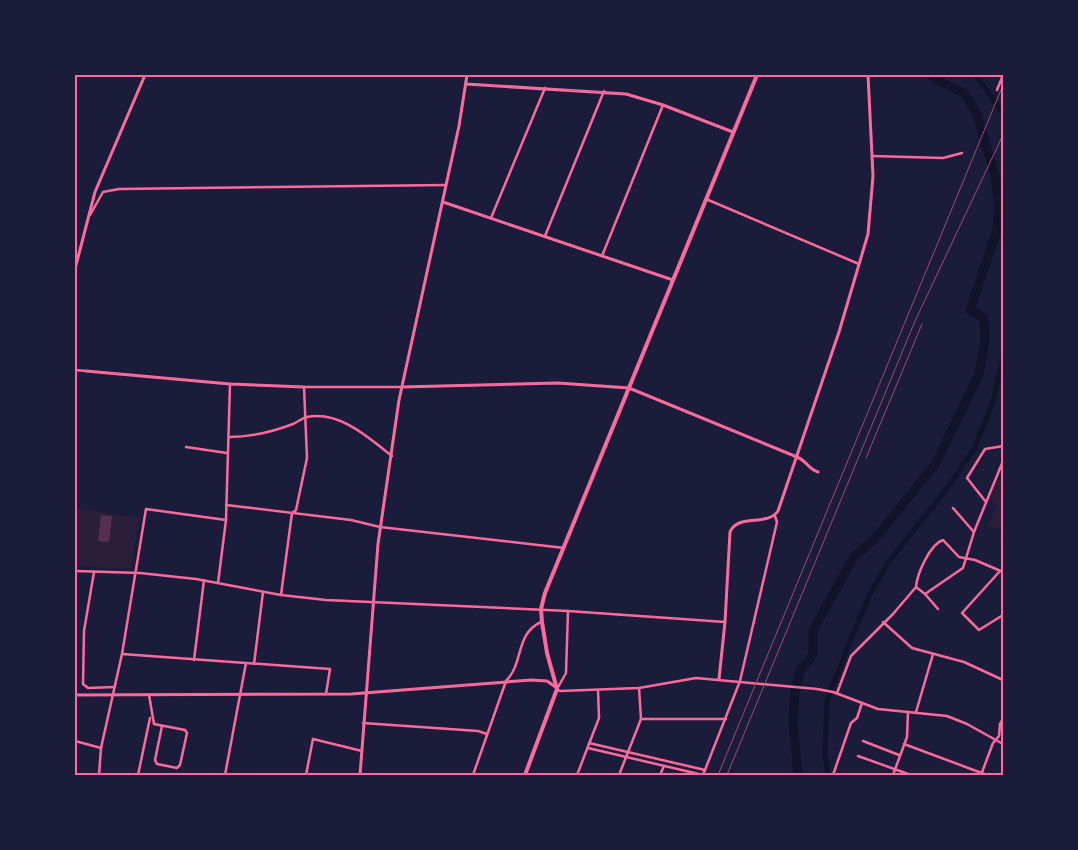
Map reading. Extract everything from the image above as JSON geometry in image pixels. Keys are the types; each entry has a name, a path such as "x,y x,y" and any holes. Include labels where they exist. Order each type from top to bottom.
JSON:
{"highway":[{"path":"525,775 557,689 547,653 542,622 541,610 545,593 757,75"}],"street":[{"path":"75,269 86,220 95,192 145,75"},
{"path":"360,775 365,693 380,528 402,387 443,202 467,75"},
{"path":"588,748 703,775 740,681 777,522 775,516 797,457 860,264 870,223 872,156 868,75"},
{"path":"997,90 1003,75"},
{"path":"466,84 604,91 640,96 733,132"},
{"path":"491,218 545,88"},
{"path":"545,236 604,91"},
{"path":"602,256 663,105"},
{"path":"872,156 944,158 962,153"},
{"path":"86,220 103,192 118,189 446,185"},
{"path":"706,199 860,264"},
{"path":"443,202 673,280"},
{"path":"75,370 230,384 304,387 402,387 558,383 629,388 804,460 810,470 818,472"},
{"path":"218,583 226,520 230,384"},
{"path":"280,595 292,512 296,510 307,458 304,387"},
{"path":"229,437 250,437 294,424 306,417 332,418 370,438 392,456"},
{"path":"986,502 967,478 985,448 1003,446"},
{"path":"186,447 227,453"},
{"path":"925,594 963,568 964,558 1003,463"},
{"path":"226,506 351,520 380,528 564,549"},
{"path":"953,508 974,532"},
{"path":"100,775 101,748 122,654 146,509 226,520"},
{"path":"719,679 731,530 740,523 775,516"},
{"path":"837,693 851,656 893,614 916,587 917,574 940,540 946,541 959,557 1002,572 962,613 979,630 1003,615"},
{"path":"75,571 134,573 204,580 280,595 373,603 568,611 725,622"},
{"path":"94,572 84,631 83,684 88,688 114,687"},
{"path":"194,660 204,580"},
{"path":"916,587 938,609"},
{"path":"254,664 263,592"},
{"path":"557,689 566,673 568,611"},
{"path":"472,775 506,681 512,674 528,631 542,622"},
{"path":"883,622 912,648 964,662 1003,680"},
{"path":"122,654 330,668 326,694"},
{"path":"916,712 933,654"},
{"path":"225,775 246,663"},
{"path":"75,695 365,693 506,681 547,681 563,692 639,688 687,679 719,679 824,690 878,709 916,712 955,719 1003,744"},
{"path":"619,775 641,719 639,688"},
{"path":"577,775 599,718 598,690"},
{"path":"148,695 151,717 154,724 185,730 188,733 180,765 177,768 157,764 155,760 162,726"},
{"path":"834,775 851,723 857,718 862,703"},
{"path":"893,775 909,729 908,712"},
{"path":"138,775 148,721 151,717"},
{"path":"641,719 726,719"},
{"path":"981,774 995,740 999,736 1000,724 1003,719"},
{"path":"363,723 478,731 487,734"},
{"path":"306,775 314,739 362,752"},
{"path":"75,741 101,748"},
{"path":"863,741 900,755"},
{"path":"589,743 705,770"},
{"path":"904,744 986,775"},
{"path":"858,756 911,775"},
{"path":"660,775 664,766"}],"shaded area":[{"path":"997,480 1003,480 1003,529 987,527 998,506 990,498"},
{"path":"75,508 139,518 131,569 75,566"}],"building":[{"path":"101,515 112,516 109,542 98,541"}],"waterway":[{"path":"798,775 793,721 795,691 800,671 813,654 813,630 855,555 873,541 936,463 979,374 985,340 984,318 970,310 997,230 999,208 995,176 977,114 964,93 939,81 932,75"},
{"path":"976,75 1003,114"},
{"path":"828,775 825,754 827,701 848,646 870,594 888,563 945,491 974,449 993,402 1003,358"}],"railway":[{"path":"718,775 1003,85"},
{"path":"727,775 915,321 1003,135"},
{"path":"866,458 922,324"}]}
